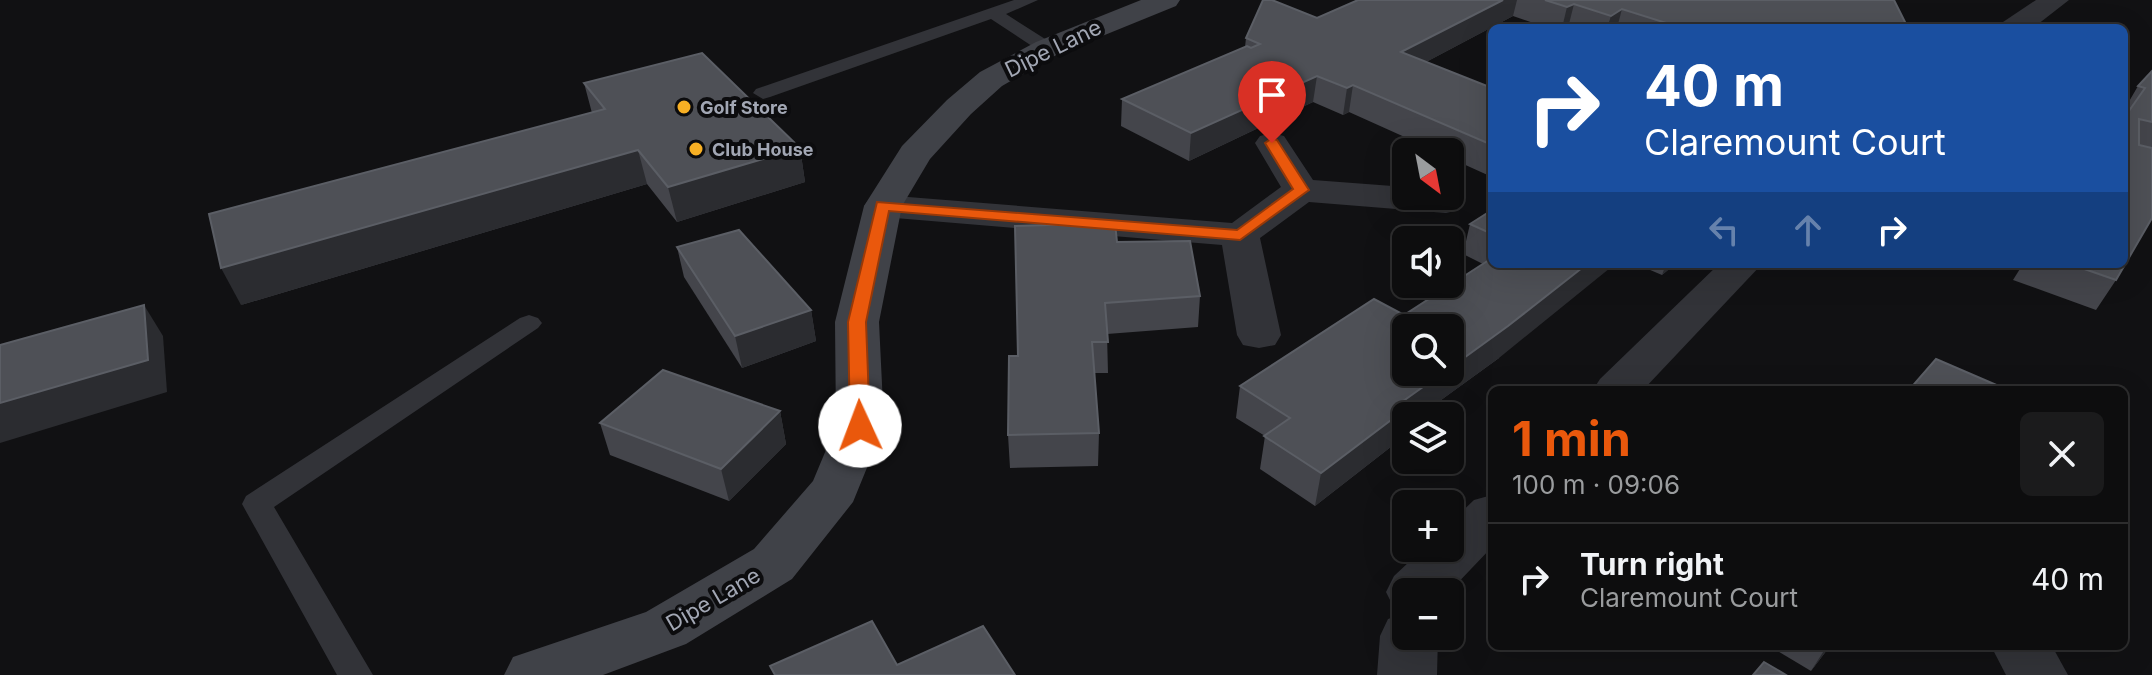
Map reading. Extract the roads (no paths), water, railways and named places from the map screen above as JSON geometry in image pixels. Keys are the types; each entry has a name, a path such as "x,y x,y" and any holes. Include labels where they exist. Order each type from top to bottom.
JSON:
{"street":[{"name":"Dipe Lane","path":"534,675 666,628 773,564 835,489 860,426 857,322 883,206 915,154 959,107 991,79 1047,48 1166,0"},
{"path":"2019,24 2055,0"},
{"path":"1272,143 1301,190"},
{"path":"883,206 1240,235 1301,190 1392,198"},
{"path":"1240,235 1259,335"},
{"path":"1620,386 1738,268"},
{"path":"1428,578 1488,518"},
{"path":"1407,675 1408,650"},
{"path":"2022,650 2038,675"}],"lane":[{"path":"763,93 1030,0"},
{"path":"991,12 1047,48"},
{"path":"355,675 257,504 529,323"}],"place":[{"name":"Golf Store","path":"684,107"},
{"name":"Club House","path":"696,149"}]}
